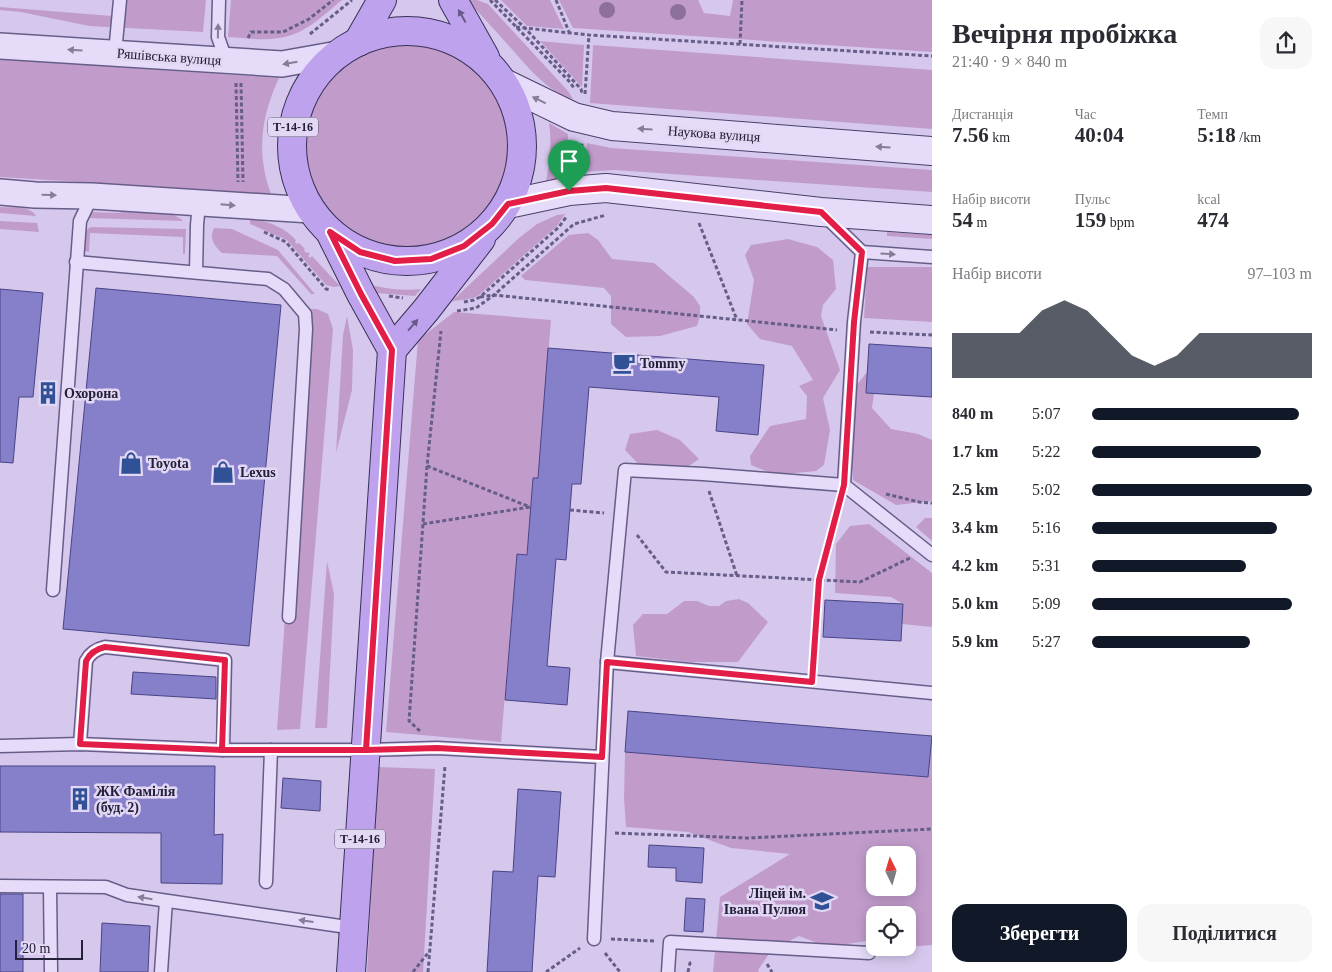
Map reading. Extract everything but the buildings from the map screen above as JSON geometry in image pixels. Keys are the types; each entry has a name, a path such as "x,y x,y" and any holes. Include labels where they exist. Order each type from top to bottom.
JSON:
{"main road":[{"name":"Т-14-16","path":"351,972 392,350 330,232 311,210 298,184 292,156 293,127 302,99 317,74 348,48 382,0"},
{"path":"392,350 447,305 518,180 523,156 522,130 516,105 452,0"},
{"path":"348,48 380,34 403,30 426,32 449,38 470,49 496,73"},
{"name":"Наукова вулиця","path":"496,73 578,126 612,126 932,151"},
{"path":"330,232 360,252 395,261 431,259 464,246 500,214 575,182 606,188 821,212 932,220"}],"street":[{"name":"Ряшівська вулиця","path":"0,46 115,53 234,72 282,64 348,48"},
{"path":"0,192 311,210"}],"lane":[{"path":"115,53 120,0"},
{"path":"219,0 218,37 234,72"},
{"path":"54,590 76,262 80,221 92,196"},
{"path":"196,272 199,203"},
{"path":"821,212 862,252 932,257"},
{"path":"844,485 854,332 862,252"},
{"path":"76,262 268,279 284,290 305,314 306,329 289,617"},
{"path":"594,939 607,662 625,470 844,485 929,553"},
{"path":"80,744 86,661 93,651 105,647 225,660 222,750"},
{"path":"607,662 932,693"},
{"path":"0,746 80,744 222,750 437,748 602,757"},
{"path":"266,882 271,750"},
{"path":"0,886 106,887 127,895 354,928"},
{"path":"50,887 51,972"},
{"path":"161,972 166,901"},
{"path":"668,972 670,942 866,954"}],"path":[{"path":"245,43 251,32 282,32 309,19 333,0"},
{"path":"302,37 310,33 352,0"},
{"path":"447,305 474,300 480,297 564,222 568,216 575,182 578,126 576,92 568,80 490,0"},
{"path":"495,0 525,28 580,89 585,98 589,35"},
{"path":"556,0 569,32"},
{"path":"740,44 742,0"},
{"path":"516,27 589,35 932,56"},
{"path":"234,72 244,190"},
{"path":"234,72 238,190"},
{"path":"575,182 578,126"},
{"path":"361,294 476,308 494,295 574,224 609,214"},
{"path":"696,216 737,320"},
{"path":"260,230 286,242 326,289 334,291"},
{"path":"480,297 494,295 854,332 932,335"},
{"path":"428,972 445,764 437,748 409,722 422,524 441,331"},
{"path":"422,524 530,507 427,466"},
{"path":"703,474 737,576"},
{"path":"812,682 819,580 844,485"},
{"path":"882,493 919,502 932,503"},
{"path":"570,510 620,514 666,572 860,582 929,553"},
{"path":"599,833 748,838 932,829"},
{"path":"594,939 620,972"},
{"path":"546,972 594,939 670,942"},
{"path":"413,972 429,952"}],"shaded area":[{"path":"126,0 206,0 203,32 89,26 21,12 0,10 0,7 124,17"},
{"path":"231,0 342,0 313,24 297,33 273,39 260,39 228,37"},
{"path":"467,0 477,0 488,4 568,91 573,99 554,90 538,77"},
{"path":"501,0 550,0 564,29 527,26"},
{"path":"559,0 698,0 704,13 730,16 733,0 932,0 932,52 573,28"},
{"path":"540,41 584,45 582,87"},
{"path":"407,45 427,47 454,57 471,68 485,82 500,108 506,126 508,146 506,166 496,193 485,210 471,224 445,239 427,245 407,247 387,245 360,235 343,224 329,210 314,184 308,166 306,146 308,126 318,99 329,82 343,68 369,53 387,47"},
{"path":"593,45 932,70 932,129 590,103"},
{"path":"0,59 279,78 268,107 263,135 263,164 271,194 0,177"},
{"path":"549,123 568,134 566,178 545,185 550,154"},
{"path":"587,143 611,148 932,170 932,192 614,170 585,172"},
{"path":"0,207 15,207 29,210 36,216 0,213"},
{"path":"91,212 172,214 183,221 87,218"},
{"path":"565,214 557,226 479,295 469,299 452,301 519,238 537,224 557,215"},
{"path":"250,219 263,221 281,228 296,240 295,242 305,249 306,253 310,254 308,256 310,258 312,256 340,286 326,285 287,240 250,224"},
{"path":"0,221 37,223 39,232 0,229"},
{"path":"91,227 186,229 185,254 183,254 183,237 90,233 89,252 85,251 86,230"},
{"path":"214,228 232,229 278,250 315,294 311,294 277,256 222,253 213,242"},
{"path":"887,232 932,235 932,239 887,236"},
{"path":"588,233 598,240 612,259 654,263 694,297 700,306 697,326 660,336 626,337 611,324 611,296 604,288 525,280 521,276 569,235"},
{"path":"788,239 817,247 833,260 836,289 823,305 821,316 840,370 823,398 830,430 824,465 816,471 775,475 751,465 750,456 770,426 806,419 807,396 799,386 813,380 792,346 760,339 747,324 754,280 745,255 751,245"},
{"path":"867,267 932,267 932,322 864,318"},
{"path":"371,285 408,290 421,289 415,296 376,293"},
{"path":"307,309 317,309 328,314 333,329 300,729 277,730"},
{"path":"454,312 551,320 538,478 533,478 527,555 517,554 501,742 386,732 418,340"},
{"path":"347,316 353,350 352,390 336,453 343,335"},
{"path":"868,371 866,393 874,394 872,408 891,429 918,434 932,440 932,501 896,505 853,480 851,440 841,404"},
{"path":"657,430 680,440 699,459 683,470 640,466 625,450 630,434"},
{"path":"925,518 932,518 932,541 916,527"},
{"path":"869,524 932,573 932,627 902,624 903,604 891,597 835,593 836,544 850,526"},
{"path":"327,561 334,594 327,728 315,728"},
{"path":"739,599 748,603 768,622 738,662 688,662 636,656 633,625 643,614 667,614 684,601 697,601 709,606 719,606 726,601"},
{"path":"932,736 932,945 916,946 916,906 866,906 866,941 828,947 799,936 771,951 758,970 759,972 713,972 720,897 790,854 731,848 688,832 626,827 624,799 625,752 928,777"},
{"path":"378,767 435,769 423,972 367,972"}],"place":[{"name":"Tommy","path":"624,363"},
{"name":"Охорона","path":"48,393"},
{"name":"Toyota","path":"131,463"},
{"name":"Lexus","path":"223,472"},
{"name":"ЖК Фамілія (буд. 2)","path":"80,799"},
{"name":"Ліцей ім. Івана Пулюя","path":"822,901"}],"route":[{"path":"569,191 508,204 492,224 464,246 431,259 395,261 360,252 330,232 392,350 366,750 307,749 222,750 80,744 86,661 93,651 105,647 225,660 222,750 366,750 437,748 602,757 607,662 812,682 819,580 844,485 854,322 862,252 821,212 606,188 569,191"}]}
